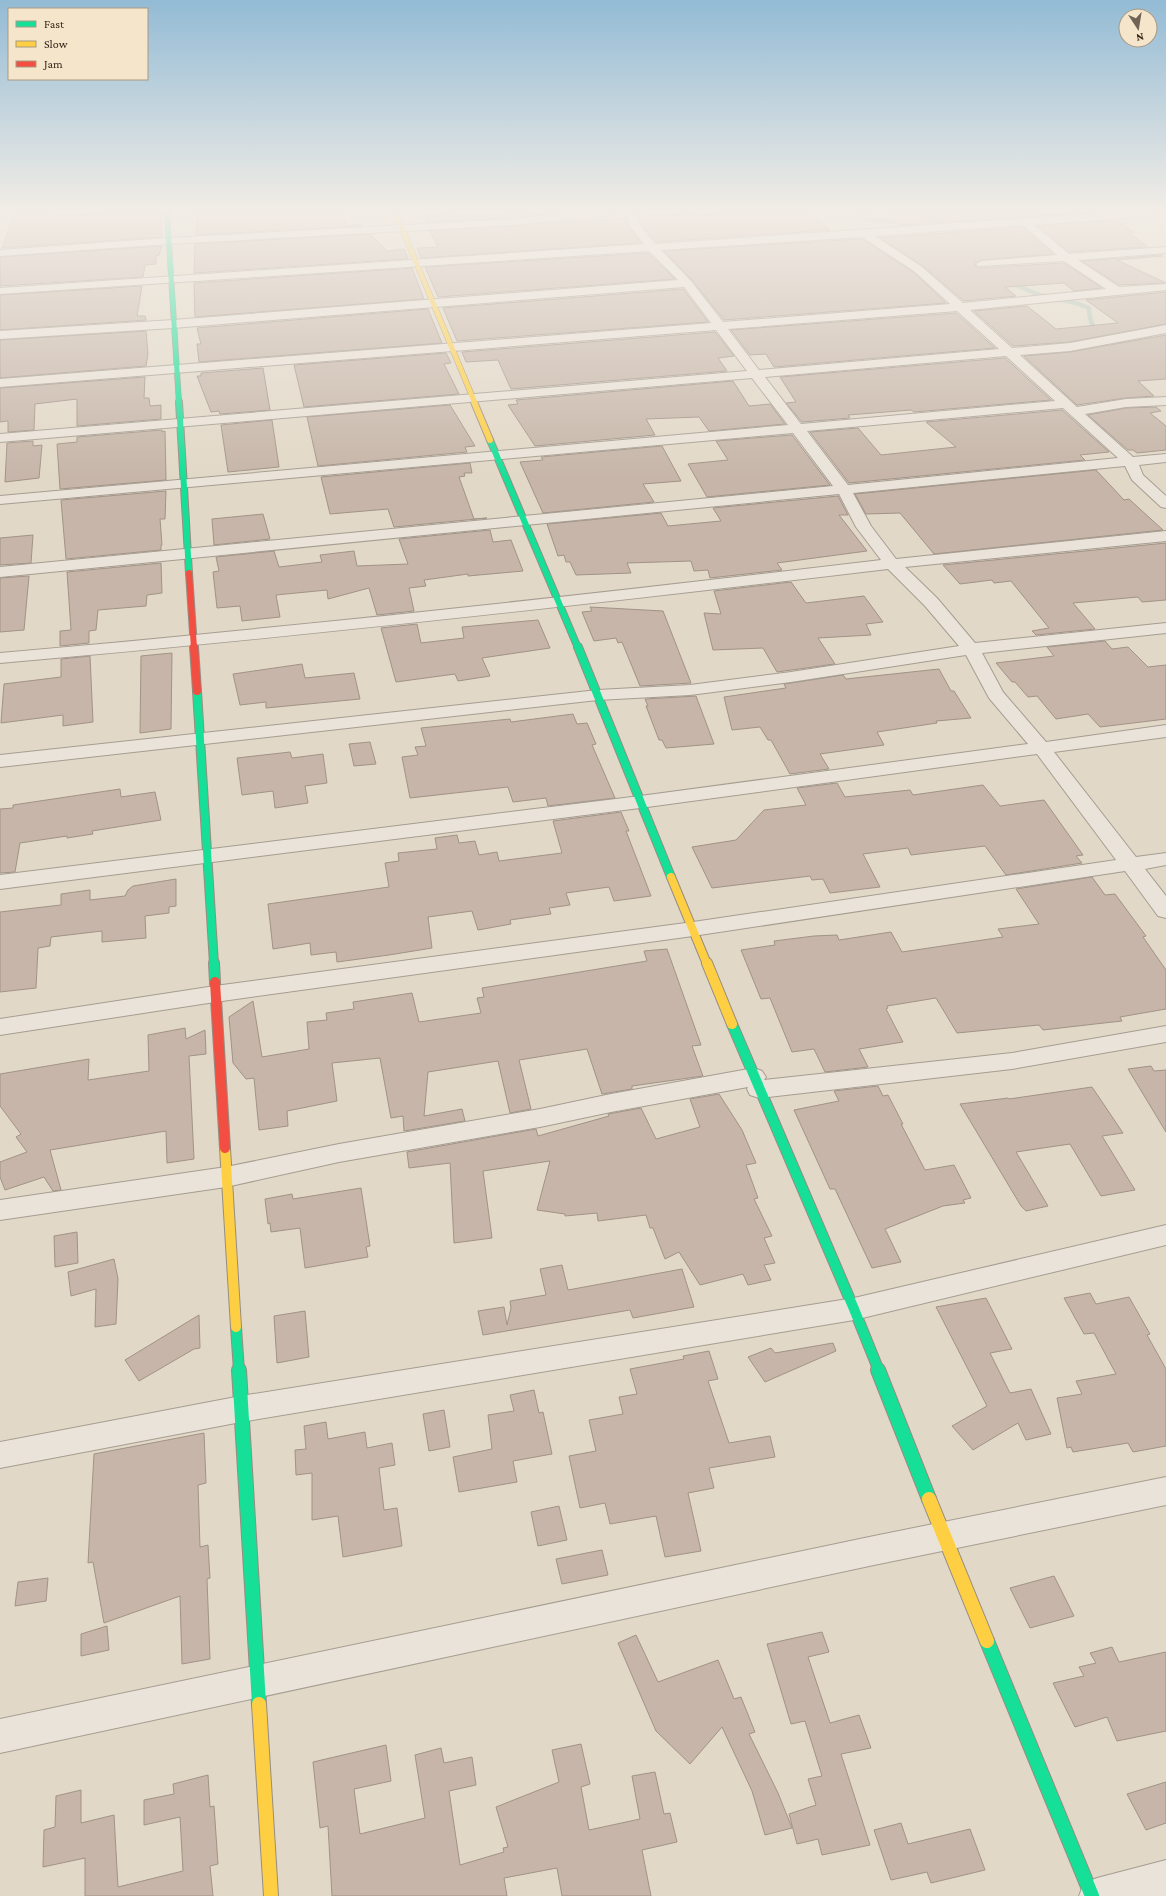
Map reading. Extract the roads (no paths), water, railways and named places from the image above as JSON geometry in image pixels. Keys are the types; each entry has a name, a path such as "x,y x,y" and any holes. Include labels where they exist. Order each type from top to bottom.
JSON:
{"street":[{"path":"172,300 270,1896"},
{"path":"0,335 173,324 454,300"},
{"path":"700,300 754,374 844,490 864,527 892,564 932,602 971,649 995,694 1041,747 1166,912"},
{"path":"953,300 1130,462 1137,477 1166,504"},
{"path":"0,383 1037,300"},
{"path":"434,302 558,603 598,695 640,802 757,1083 854,1309 943,1535 1092,1896"},
{"path":"0,438 1070,347 1166,329"},
{"path":"0,500 797,428 1166,401"},
{"path":"0,572 1166,458"},
{"path":"0,658 193,641 558,603 892,564 1166,536"},
{"path":"0,761 598,695 690,690 792,677 971,649 1166,628"},
{"path":"0,882 640,802 1166,731"},
{"path":"0,1027 215,994 693,929 1166,859"},
{"path":"0,1210 226,1177 339,1153 540,1118 611,1103 757,1083 1012,1061 1166,1034"},
{"path":"0,1455 241,1409 854,1309 1166,1235"},
{"path":"0,1736 258,1683 943,1535 1166,1491"},
{"path":"1097,1896 1166,1878"}],"waterway":[{"path":"1064,300 1089,308 1093,326 1104,335 1137,345"}]}
